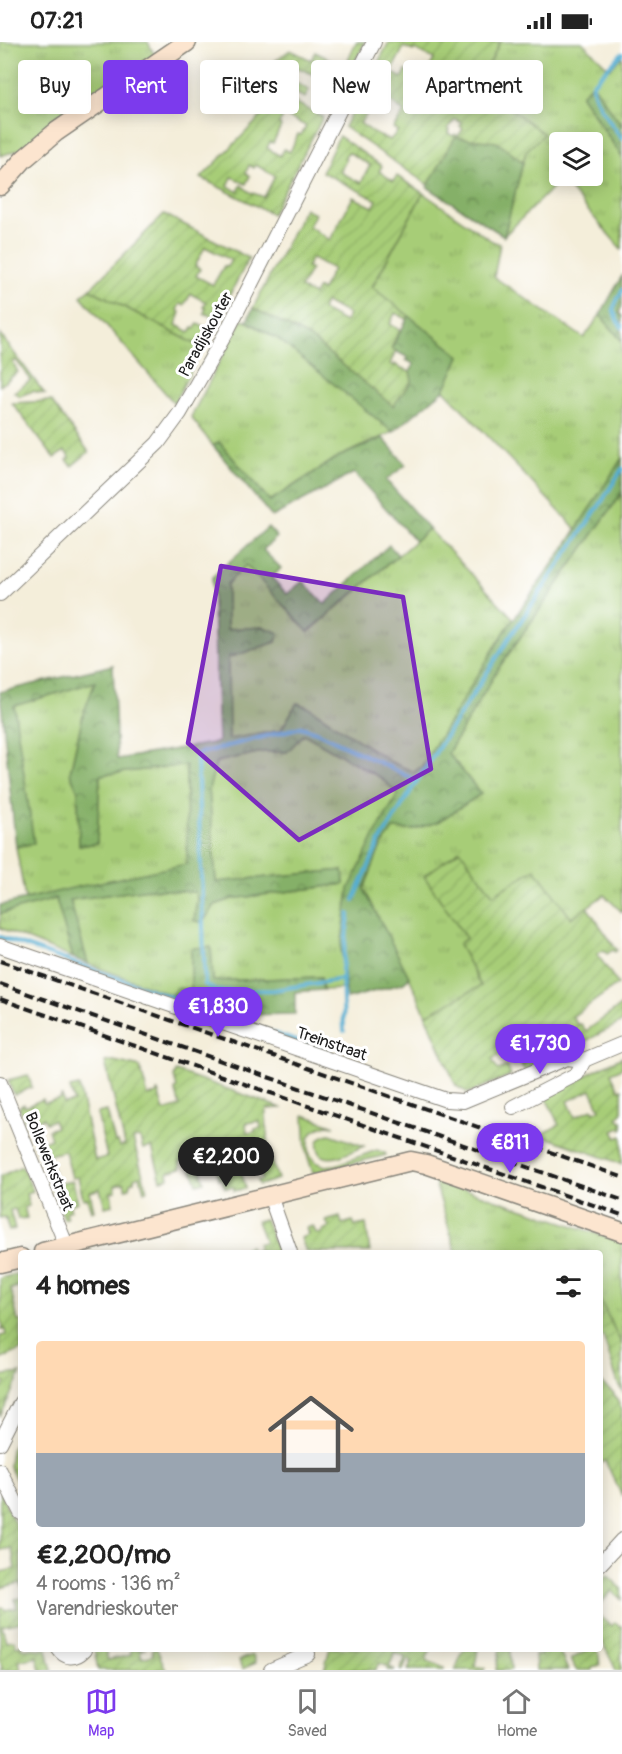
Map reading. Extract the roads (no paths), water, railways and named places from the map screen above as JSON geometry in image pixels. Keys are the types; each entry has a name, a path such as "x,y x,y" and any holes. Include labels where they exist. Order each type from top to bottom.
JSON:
{"street":[{"path":"0,186 24,159 56,132 187,42"},
{"name":"Paradijskouter","path":"0,594 158,443 180,412 227,331 374,42"},
{"name":"Treinstraat","path":"0,946 446,1100 463,1101 567,1058 584,1060 622,1044"},
{"name":"Treinstraat","path":"513,1107 577,1074 584,1060"},
{"name":"Bollewerkstraat","path":"0,1083 68,1250"},
{"path":"68,1250 411,1161 426,1164 622,1232"},
{"path":"270,1196 289,1250"},
{"path":"0,1263 18,1259"},
{"path":"0,1443 18,1408"},
{"path":"0,1471 18,1507"},
{"path":"603,1561 622,1540"},
{"path":"61,1652 68,1657 82,1652"},
{"path":"271,1670 308,1652"},
{"path":"309,1670 310,1652"}],"waterway":[{"path":"622,53 593,83 598,104 622,139"},
{"path":"622,290 613,309 622,327"},
{"path":"343,979 274,990 217,991 205,985 197,754 301,727 317,732 417,781 622,469"},
{"path":"354,900 379,843 417,781"},
{"path":"344,1031 342,969 349,914"},
{"path":"0,937 330,1053"}],"railway":[{"path":"0,961 622,1177"},
{"path":"0,984 622,1200"},
{"path":"0,999 622,1215"}]}
